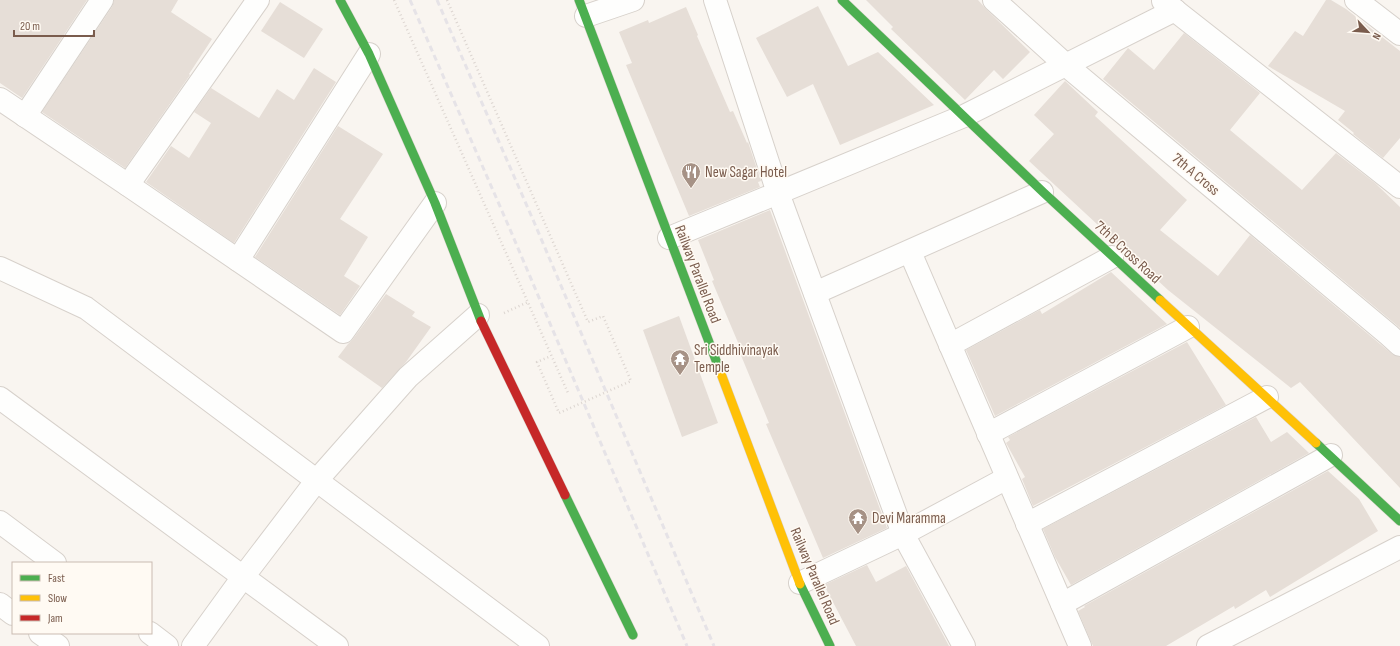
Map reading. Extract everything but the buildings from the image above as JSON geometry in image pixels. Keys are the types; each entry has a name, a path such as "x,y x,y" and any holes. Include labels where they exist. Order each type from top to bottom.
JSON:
{"street":[{"path":"25,116 102,0"},
{"path":"128,185 258,0"},
{"path":"582,8 632,0"},
{"path":"715,0 778,193 903,534 964,646"},
{"name":"7th B Cross Road","path":"842,0 1042,192 1188,327 1331,455 1400,521"},
{"name":"7th A Cross","path":"994,0 1067,66 1400,345"},
{"path":"1356,0 1400,34"},
{"path":"337,2 369,54 435,203 478,315 633,635"},
{"path":"669,238 964,116 1067,66 1169,5 1400,186"},
{"name":"Railway Parallel Road","path":"582,8 800,583 830,646"},
{"path":"238,260 369,54"},
{"path":"0,99 343,332 435,203"},
{"path":"815,293 1042,192"},
{"path":"910,252 1080,646"},
{"path":"950,345 1112,257"},
{"path":"0,268 86,308 538,646"},
{"path":"194,646 243,577 317,480 408,376 478,315"},
{"path":"988,434 1188,327"},
{"path":"1027,524 1267,397"},
{"path":"0,398 337,646"},
{"path":"1062,604 1331,455"},
{"path":"800,583 903,534 1007,478"},
{"path":"0,522 54,562"},
{"path":"1208,646 1400,547"},
{"path":"0,604 12,613"},
{"path":"41,634 58,646"},
{"path":"151,634 167,646"}],"path":[{"path":"394,0 568,393"},
{"path":"447,0 588,322 603,316 631,381 559,413 537,362 551,356"}],"railway":[{"path":"410,0 509,227 687,646"},
{"path":"437,0 534,222 714,646"}],"traffic: fast":[{"path":"340,0 369,54 435,203 481,321"},
{"path":"579,0 720,371"},
{"path":"842,0 1044,193 1160,300"},
{"path":"1316,443 1400,521"},
{"path":"565,495 633,635"},
{"path":"800,584 830,646"}],"traffic: slow":[{"path":"1160,300 1316,443"},
{"path":"720,371 800,584"}],"traffic: jam":[{"path":"481,321 565,495"}],"place":[{"name":"New Sagar Hotel","path":"691,189"},
{"name":"Sri Siddhivinayak Temple","path":"680,376"},
{"name":"Devi Maramma","path":"858,535"}]}
